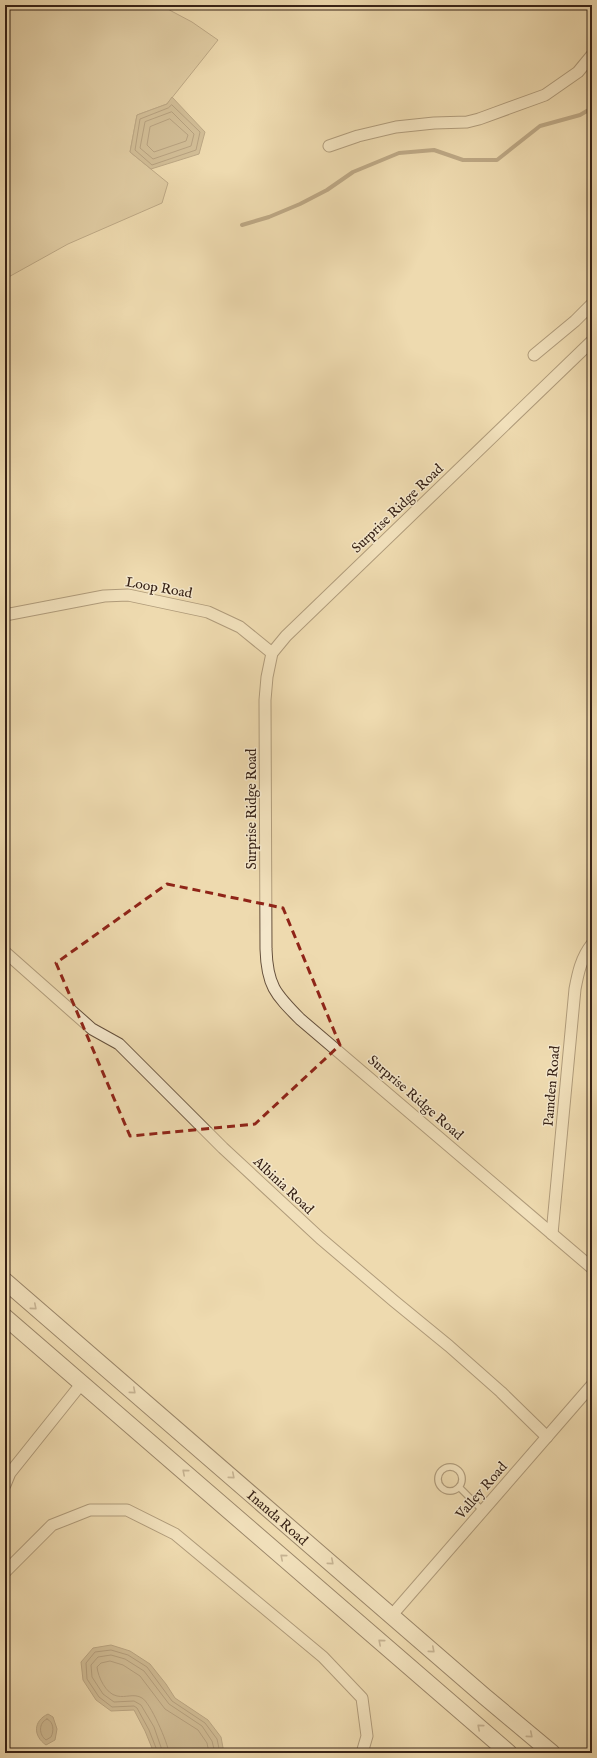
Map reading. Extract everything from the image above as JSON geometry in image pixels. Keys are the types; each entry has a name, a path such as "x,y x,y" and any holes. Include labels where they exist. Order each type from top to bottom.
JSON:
{"main road":[{"name":"Inanda Road","path":"5,1281 484,1696 552,1753"},
{"name":"Inanda Road","path":"5,1317 509,1753"}],"street":[{"path":"329,146 358,136 396,128 434,123 467,122 479,119 545,95 578,72 592,55"},
{"path":"534,355 592,304"},
{"name":"Surprise Ridge Road","path":"592,341 286,636 272,653 267,677 265,700 266,929 268,973 274,989 280,998 300,1019 592,1268"},
{"name":"Loop Road","path":"5,615 104,596 128,595 208,612 240,627 272,653"},
{"name":"Pamden Road","path":"552,1234 575,989 583,957 592,944"},
{"name":"Albinia Road","path":"5,952 92,1029 119,1044 223,1148 320,1238 461,1356 501,1392 547,1437"},
{"path":"5,1485 7,1472 82,1383"},
{"name":"Valley Road","path":"392,1615 592,1385"},
{"path":"5,1572 52,1525 90,1510 128,1510 168,1530 181,1539 323,1657 362,1698 367,1736 362,1753"}],"lane":[{"path":"450,1467 456,1469 461,1474 462,1481 459,1487 454,1491 447,1491 441,1488 438,1481 439,1474 443,1469 450,1467"},
{"path":"459,1487 483,1511"}],"highlighted area":[{"path":"167,884 283,908 340,1045 255,1124 130,1136 56,963"}],"shaded area":[{"path":"5,5 160,5 192,22 218,40 167,104 137,115 130,152 168,183 162,203 68,244 5,279"}],"water":[{"path":"172,97 205,132 199,154 151,169 130,152 137,115 167,104"},
{"path":"111,1645 130,1651 150,1664 175,1698 208,1720 221,1737 224,1753 154,1753 134,1710 111,1711 96,1700 83,1680 81,1662 93,1648"},
{"path":"48,1714 53,1717 57,1729 55,1740 46,1745 39,1737 36,1729 43,1717"}],"waterway":[{"path":"242,225 269,217 300,204 327,190 353,172 399,153 434,150 463,160 497,160 540,126 580,115 592,108"}]}
